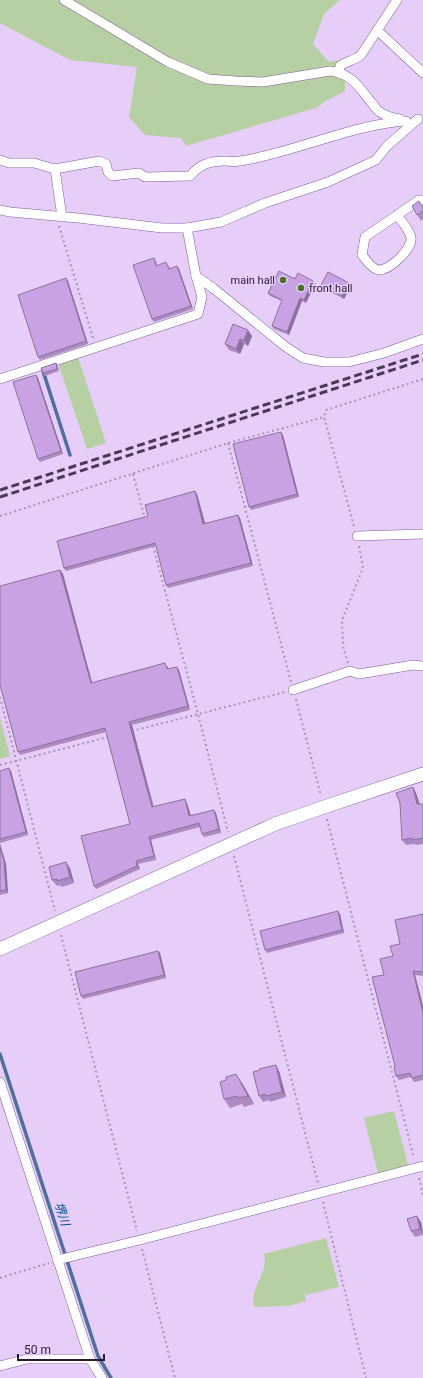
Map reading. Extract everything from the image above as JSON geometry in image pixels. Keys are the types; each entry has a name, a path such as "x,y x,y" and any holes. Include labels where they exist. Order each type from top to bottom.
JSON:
{"street":[{"path":"64,0 168,62 208,79 236,82 263,82 330,71 339,72 347,75 379,111 390,117 406,121"},
{"path":"339,72 340,66 347,61 362,55 397,0"},
{"path":"377,30 423,73"},
{"path":"0,160 9,163 34,164 55,169 99,161 106,164 108,172 112,176 139,172 145,177 190,176 197,168 206,164 226,161 238,162 259,158 302,147 355,130 420,118"},
{"path":"0,210 162,228 188,228 222,222 265,203 328,182 376,160 387,146 420,118"},
{"path":"55,169 59,217"},
{"path":"397,215 409,233 411,238 410,242 404,256 384,269 376,269 372,267 362,255 365,237 397,215 419,200 423,200"},
{"path":"0,379 198,314 202,297 196,276 188,228"},
{"path":"196,276 286,347 303,358 324,362 349,362 384,353 423,339"},
{"path":"357,536 423,534"},
{"path":"293,690 350,671 359,674 414,665 423,666"},
{"path":"0,949 276,824 423,774"},
{"path":"0,1082 60,1259 90,1359 102,1378"},
{"path":"60,1259 140,1240 423,1166"},
{"path":"0,1366 26,1359 90,1359"}],"path":[{"path":"59,217 96,347"},
{"path":"350,671 343,646 342,620 363,568 357,536 324,417 326,410 423,379"},
{"path":"0,516 228,443 324,417"},
{"path":"133,474 145,519"},
{"path":"151,541 198,714 366,1378"},
{"path":"130,732 293,690"},
{"path":"0,697 140,1240 174,1378"},
{"path":"0,765 115,736"},
{"path":"0,1278 60,1259"}],"green space":[{"path":"0,0 340,0 324,14 313,44 329,62 338,60 345,68 345,91 316,108 186,146 181,138 145,135 129,117 137,67 70,60 0,23"},
{"path":"78,357 106,443 87,449 58,363"},
{"path":"0,718 10,756 0,759"},
{"path":"394,1111 408,1165 378,1173 364,1118"},
{"path":"326,1238 339,1287 306,1295 304,1287 306,1301 288,1306 254,1307 254,1294 264,1268 264,1254"}],"building":[{"path":"419,201 423,211 417,215 412,206"},
{"path":"154,258 156,266 166,262 169,269 177,266 191,306 152,319 133,265"},
{"path":"279,271 295,279 298,273 313,281 304,300 300,298 287,332 272,326 282,300 268,293"},
{"path":"328,272 349,283 342,296 321,285"},
{"path":"66,278 86,341 38,357 18,295"},
{"path":"233,324 248,330 244,340 240,339 236,349 225,344"},
{"path":"56,363 57,369 43,373 41,368"},
{"path":"36,375 61,451 38,459 13,382"},
{"path":"281,432 297,494 249,507 233,444"},
{"path":"195,491 203,524 238,515 251,563 166,585 155,543 64,568 57,541 148,516 145,505"},
{"path":"60,570 91,683 165,663 167,669 177,667 188,706 129,722 152,807 185,799 189,816 214,810 219,829 202,834 199,823 149,837 154,856 136,861 137,866 94,886 81,836 130,824 105,728 18,752 0,685 0,586"},
{"path":"9,768 26,832 0,839 0,771"},
{"path":"413,787 417,804 423,804 423,838 402,840 400,803 396,793"},
{"path":"0,848 4,861 6,890 0,891"},
{"path":"66,862 70,877 57,881 57,879 52,880 49,867"},
{"path":"338,911 342,930 265,950 260,931"},
{"path":"423,914 423,972 413,971 423,1013 423,1075 412,1078 410,1073 396,1076 395,1066 372,977 384,975 380,959 393,956 390,946 400,944 395,920"},
{"path":"158,951 164,975 81,996 75,972"},
{"path":"276,1065 282,1092 259,1096 253,1072"},
{"path":"236,1074 248,1096 238,1098 237,1096 224,1099 220,1082 226,1080 226,1077"},
{"path":"417,1216 420,1229 411,1231 407,1219"}],"waterway":[{"path":"43,371 70,455"},
{"name":"堺川","path":"0,1054 98,1356 111,1378"}],"railway":[{"path":"0,490 423,354"},
{"path":"0,497 423,360"}],"place":[{"name":"main hall","path":"283,280"},
{"name":"front hall","path":"301,288"}]}
